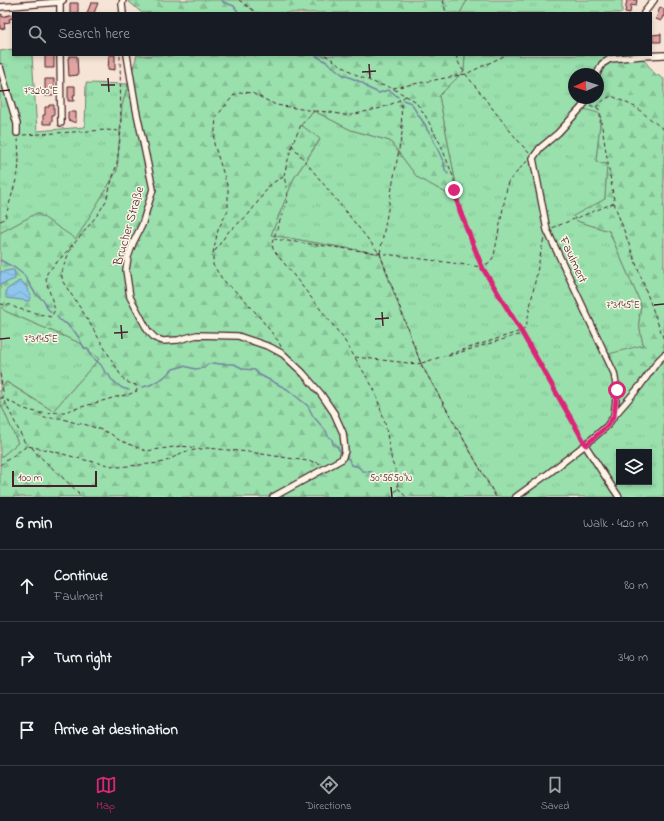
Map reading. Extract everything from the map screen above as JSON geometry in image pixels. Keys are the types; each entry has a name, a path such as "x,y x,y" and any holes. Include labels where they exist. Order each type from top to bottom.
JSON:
{"street":[{"path":"123,0 123,12"},
{"path":"645,12 654,0"},
{"path":"0,7 61,1 60,12"},
{"path":"652,56 664,55"},
{"path":"60,56 61,123"},
{"name":"Brucher Straße","path":"126,56 153,189 142,225 132,243 128,257 126,270 130,297 148,331 155,338 163,341 178,340 197,334 238,336 270,347 283,354 303,373 321,394 334,413 343,433 345,450 342,459 330,466"},
{"path":"600,68 602,64 610,59 641,56"},
{"path":"0,67 17,124 17,133"},
{"path":"533,158 540,148 558,133 583,104"},
{"name":"Faulmert","path":"533,158 547,228 614,373 617,390 614,416"},
{"path":"516,497 586,445 607,426 664,355"},
{"path":"586,445 618,497"},
{"path":"273,497 330,466"}],"path":[{"path":"239,0 256,12"},
{"path":"443,0 446,12"},
{"path":"0,304 11,305 16,308 51,317 55,310 46,280 47,273 98,214 106,201 117,163 121,131 120,56"},
{"path":"327,56 358,76 392,88 416,101 441,145 454,180 454,190 460,211 482,267 521,331 586,445"},
{"path":"273,239 482,267 490,262 494,256 508,182 526,162 533,158 513,136 466,74 457,60 456,56"},
{"path":"392,88 466,74 504,56"},
{"path":"283,354 279,342 261,319 245,300 223,280 213,265 213,253 218,230 228,210 228,188 214,144 216,117 234,95 243,92 252,93 276,105 344,115 351,115 381,108 406,96"},
{"path":"595,107 605,99 612,96 637,108 664,130"},
{"path":"380,254 402,133 401,102 399,100"},
{"path":"591,104 599,109 614,203 664,340"},
{"path":"314,111 301,125 292,145 284,175 288,198 273,239 273,249 343,338 374,389 386,423 392,462 397,474 398,488 406,497"},
{"path":"0,221 5,219 18,173 19,160 17,133 24,135 121,131"},
{"path":"292,145 380,254 421,364 496,497"},
{"path":"213,253 228,232 248,215 271,184 284,177"},
{"path":"421,364 521,331 526,327 547,228 614,203"},
{"path":"0,398 24,409 40,413 64,412 137,391 136,385 123,379 83,312 63,282 61,273 72,245"},
{"path":"355,357 421,364 522,334"},
{"path":"0,374 2,398 27,446"},
{"path":"40,413 44,418 60,418 99,429 111,434 119,440 146,450 180,446 200,449"},
{"path":"0,465 27,446 118,468 160,463 183,452 208,448 249,452 314,462 330,466"},
{"path":"32,447 35,452 78,492 80,497"},
{"path":"391,497 398,488"}],"green space":[{"path":"127,0 467,0 461,12 141,12"},
{"path":"467,0 622,0 622,12 461,12"},
{"path":"12,49 12,56 32,56 37,131 85,127 86,83 128,84 122,106 117,171 76,240 37,213 0,233 0,51"},
{"path":"137,56 465,56 464,71 439,96 459,200 417,177 390,141 351,130 314,111 301,125 320,139 294,178 271,235 380,254 421,364 496,497 0,497 0,458 18,443 0,402 0,392 6,382 53,411 99,359 80,343 5,311 0,306 0,233 37,213 76,239 117,171 122,106"},
{"path":"465,56 627,56 604,70 604,68 568,68 568,104 592,104 601,114 596,162 607,164 605,199 577,221 609,231 641,304 639,323 643,345 664,355 664,497 496,497 421,364 380,254 271,235 294,178 320,140 301,125 314,111 351,130 390,141 417,177 459,200 439,96 464,71"},
{"path":"641,56 654,73 664,79 664,356 614,416 617,390 605,355 643,345 639,323 641,304 609,231 577,221 573,216 605,199 607,164 596,162 601,114 581,108 583,104 604,104 604,68 602,68 610,59"},
{"path":"0,306 5,311 80,343 99,359 53,411 7,382 0,392"},
{"path":"0,402 18,443 0,458"}],"water":[{"path":"14,270 15,279 0,285 0,272"},
{"path":"19,281 24,284 31,295 29,301 6,298 6,290"}],"building":[{"path":"627,0 637,0 636,6 631,5 630,12 625,12"},
{"path":"70,3 78,3 78,12 70,12"},
{"path":"91,3 98,3 94,12 87,12"},
{"path":"660,7 664,9 664,17 663,16 661,21 656,19"},
{"path":"2,14 2,17 12,14 12,18 9,19 10,22 4,23 5,28 0,29 0,15"},
{"path":"661,34 661,42 653,42 652,35"},
{"path":"45,56 54,56 54,68 45,68"},
{"path":"69,56 77,56 78,75 69,76"},
{"path":"109,56 115,56 115,70 108,69"},
{"path":"45,79 54,79 53,96 45,96"},
{"path":"68,86 75,86 75,95 73,95 74,101 68,101"},
{"path":"49,105 54,105 54,115 52,115 51,124 43,124 45,107 49,107"},
{"path":"68,112 76,112 76,123 68,120"}],"waterway":[{"path":"222,0 223,2 234,6 238,12"},
{"path":"317,56 342,74 363,83 368,88 379,93 388,90 398,97"},
{"path":"403,100 411,103 426,126 448,174"},
{"path":"0,260 24,275 35,293 45,302 47,308 51,312"},
{"path":"57,317 75,332 84,348 89,349 90,355 101,365 111,379 122,388 129,390"},
{"path":"143,387 163,378 173,369 184,366 195,369 204,368 208,364 214,363 234,364 244,369 255,370 258,374 287,389 308,406 313,416 332,439 333,444 336,445 340,451"},
{"path":"347,458 349,459 351,465 357,466 363,471 372,472"}],"route":[{"path":"454,190 460,211 482,267 521,331 586,445 607,426 614,416 617,390"}]}
